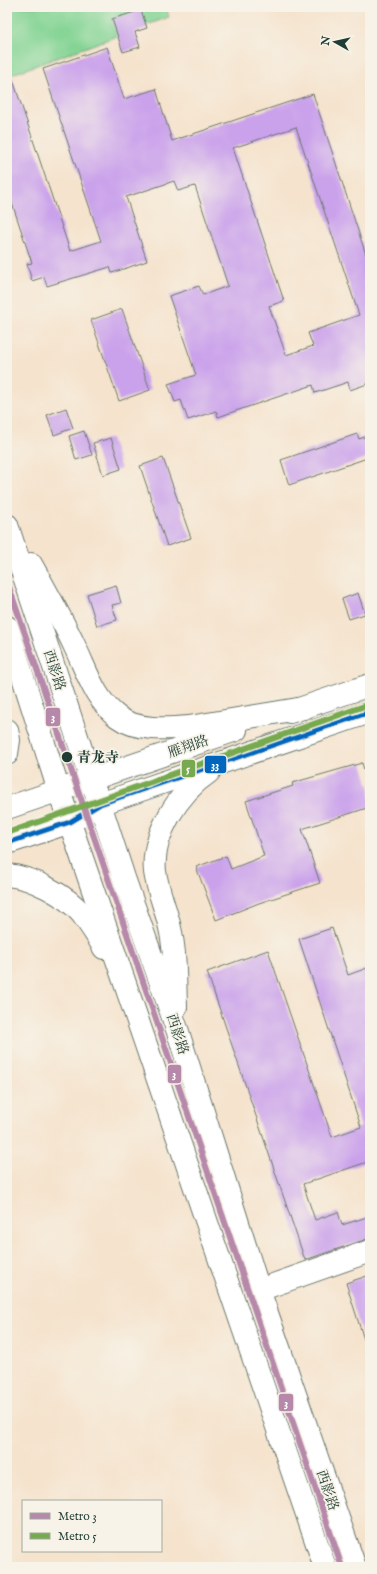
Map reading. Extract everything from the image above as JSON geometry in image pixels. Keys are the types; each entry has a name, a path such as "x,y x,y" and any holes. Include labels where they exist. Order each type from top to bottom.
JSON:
{"main road":[{"path":"7,518 75,647 87,674 108,708 119,718 132,724 160,729 189,727 304,708"},
{"name":"西影路","path":"7,525 124,878 178,1032 259,1290 355,1567"},
{"name":"西影路","path":"7,627 59,791 325,1567"},
{"name":"雁翔路","path":"7,808 370,685"},
{"name":"雁翔路","path":"7,843 70,822 100,804 370,712"},
{"path":"7,730 9,740 7,754"},
{"path":"178,1032 174,953 170,928 157,885 155,856 158,841 165,825 185,793 199,779 226,761"},
{"path":"7,875 27,879 37,883 69,902 78,910 98,938 128,993"},
{"path":"259,1290 370,1251"}],"green space":[{"path":"7,7 166,7 169,17 7,76"}],"building":[{"path":"141,10 147,28 135,32 140,47 123,52 112,19"},
{"path":"107,47 124,99 156,89 172,141 313,94 370,267 370,383 350,390 348,382 315,393 313,385 218,417 216,411 188,420 181,400 175,402 168,384 196,375 169,296 199,286 203,295 228,286 195,186 178,191 174,181 126,197 147,261 112,273 110,267 47,286 44,277 32,281 27,264 32,263 7,188 7,72 10,71 70,251 101,241 43,69","holes":["296,127 359,315 308,333 313,346 286,355 269,306 284,301 233,148"]},
{"path":"122,309 150,390 119,401 91,320"},
{"path":"66,408 73,428 54,435 47,415"},
{"path":"84,431 92,455 76,460 69,436"},
{"path":"357,434 359,439 370,435 370,457 289,485 281,460"},
{"path":"111,438 121,469 103,475 93,443"},
{"path":"163,458 191,538 167,546 140,466"},
{"path":"116,585 121,603 112,605 117,620 97,626 87,594"},
{"path":"358,593 365,614 349,619 342,599"},
{"path":"362,763 370,789 370,807 302,829 320,883 259,903 216,920 196,867 226,856 231,869 264,856 246,801 293,786 292,783"},
{"path":"332,928 348,975 370,967 370,1161 303,1184 315,1220 338,1212 342,1225 370,1216 370,1238 305,1260 207,972 268,950 332,1137 361,1127 299,939"},
{"path":"370,1275 370,1348 367,1349 346,1283"}],"metro line":[{"name":"3","path":"7,581 342,1567"},
{"name":"5","path":"7,833 370,704"}],"transit line":[{"name":"33","path":"7,843 70,822 100,804 370,712"}],"place":[{"name":"青龙寺","path":"67,757"}]}
